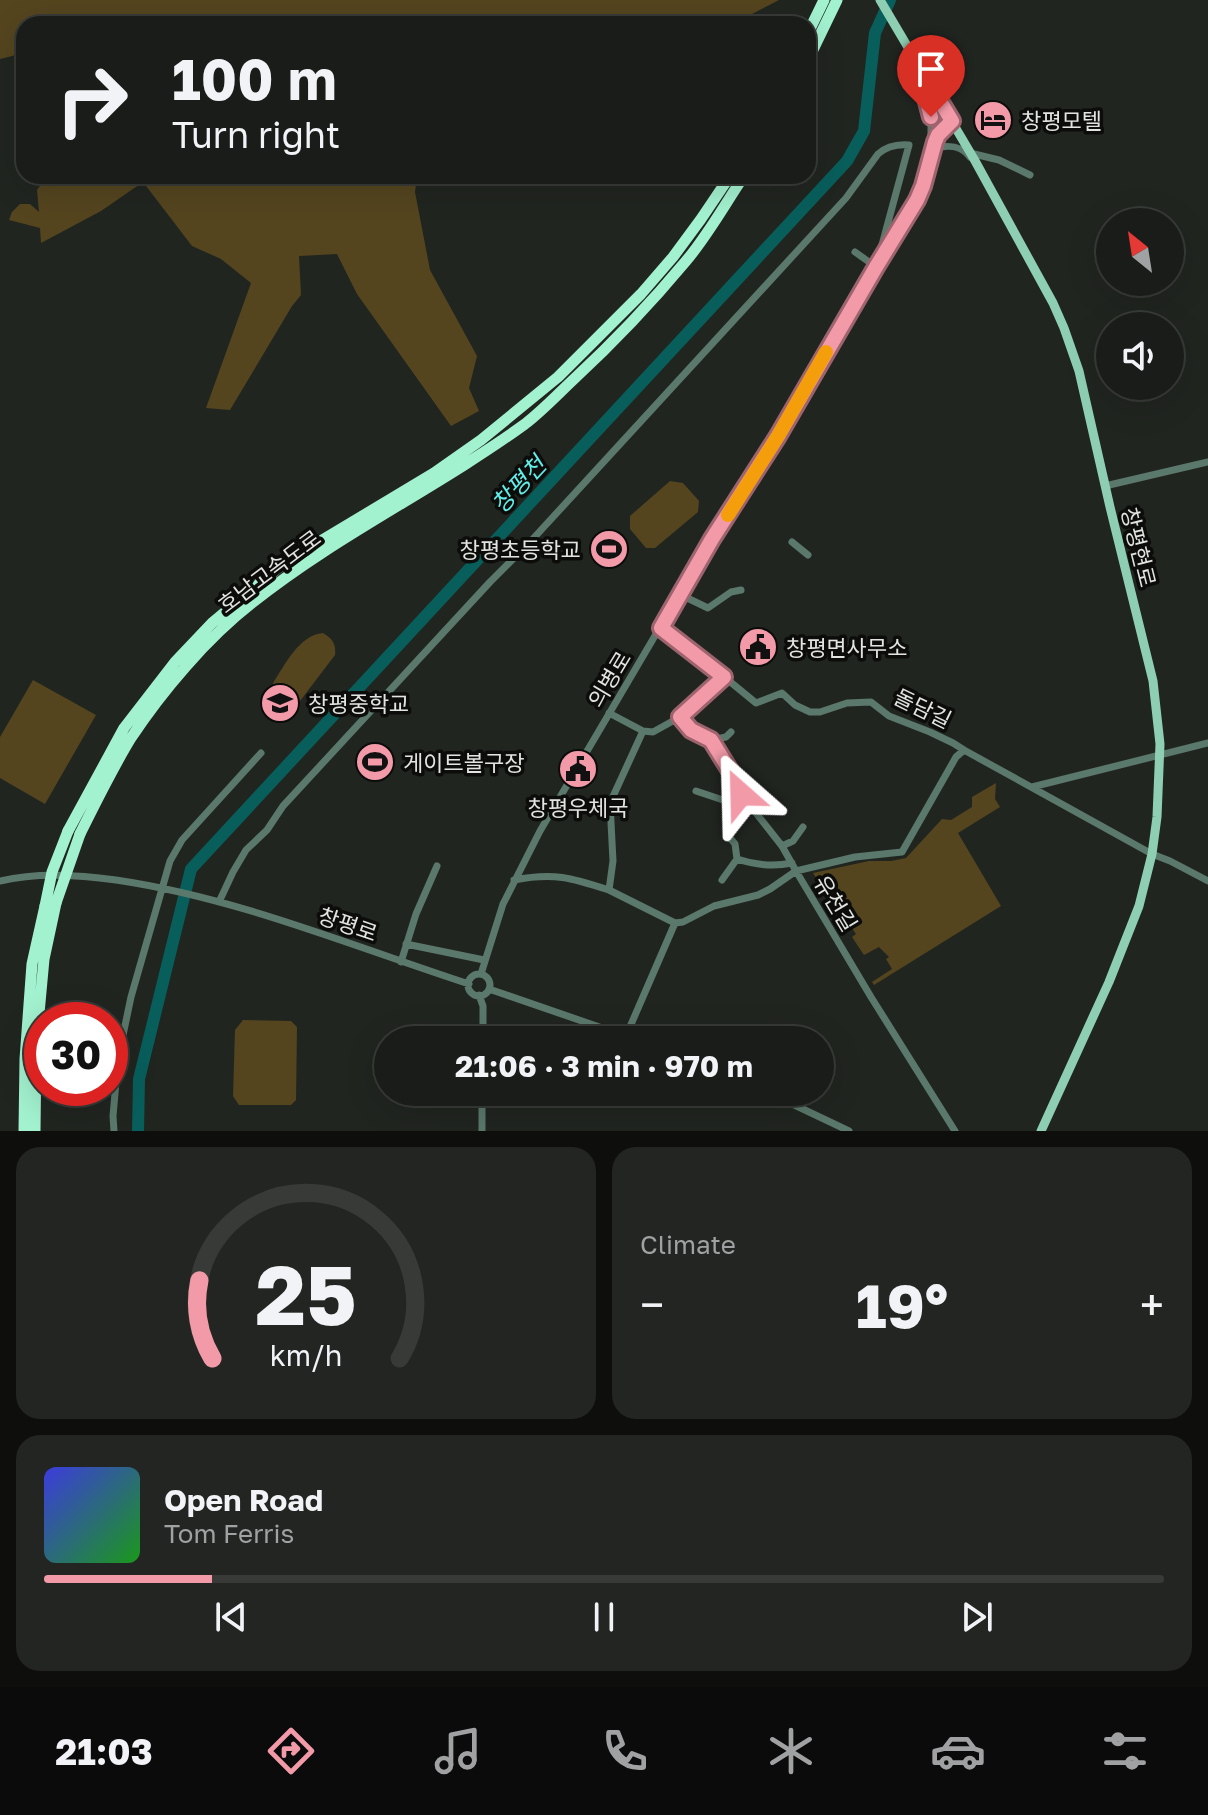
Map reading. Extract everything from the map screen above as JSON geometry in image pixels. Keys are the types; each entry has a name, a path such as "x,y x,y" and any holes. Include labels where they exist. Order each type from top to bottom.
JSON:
{"highway":[{"path":"816,43 837,0"},
{"name":"호남고속도로","path":"24,1131 25,1059 32,964 74,833 124,728 175,662 212,623 284,563 434,473 481,440 558,377 641,294 725,184"},
{"name":"호남고속도로","path":"74,833 132,738 180,675 220,633 250,605 290,575 527,423 614,342 688,259 739,184"},
{"name":"호남고속도로","path":"35,1131 36,1046 50,905"}],"main road":[{"name":"창평현로","path":"880,0 970,153 1064,328 1079,371 1153,681 1160,744 1152,854 1139,906 1109,982 1041,1131"}],"street":[{"path":"915,59 931,117 929,165"},
{"name":"의병로","path":"481,974 503,904 540,831 917,200 938,135 952,121"},
{"path":"217,901 246,850 267,830 283,806 846,198 878,154 885,148 909,145 876,267 855,252"},
{"path":"929,165 938,149 946,146 963,149 976,164"},
{"path":"970,153 999,160 1030,175"},
{"path":"1105,486 1208,462"},
{"path":"792,542 808,555"},
{"path":"681,595 708,608 731,592 741,590"},
{"name":"돌담길","path":"661,628 756,703 782,693 795,705 810,712 847,703 871,702 889,716 964,750"},
{"path":"609,713 643,731 653,732 680,717 724,677"},
{"path":"680,717 691,730 711,740 741,794 782,846 796,871 855,857 902,852 956,757 964,750 1152,854 1208,881"},
{"path":"609,890 613,861 610,803 643,731"},
{"path":"711,740 726,737 731,732"},
{"path":"1032,787 1208,743"},
{"path":"114,1131 118,1059 131,997 170,861 182,840 261,753"},
{"path":"696,791 723,800 741,794"},
{"path":"782,846 793,841 803,827"},
{"path":"722,880 737,859 731,839"},
{"path":"737,859 758,864 792,863"},
{"path":"401,962 416,914 437,866"},
{"name":"유천길","path":"675,923 714,906 758,895 796,871 955,1131"},
{"name":"창평로","path":"0,881 31,875 88,876 163,887 310,930 469,984"},
{"path":"514,880 536,876 572,878 609,890 675,923 630,1026"},
{"path":"406,944 484,960"},
{"path":"481,974 488,978 490,985 485,994 479,995 472,992 469,984 473,976 481,974"},
{"path":"489,989 597,1026"},
{"path":"479,995 483,1006 483,1026"},
{"path":"482,1106 482,1131"},
{"path":"796,1106 849,1131"}],"shaded area":[{"path":"0,0 779,0 748,16 16,16 16,55 0,59"},
{"path":"41,184 140,184 101,211 41,243 40,228 9,220 20,204 30,204 39,212 37,190"},
{"path":"145,184 416,184 430,270 477,356 469,388 479,411 451,426 357,294 337,254 299,256 301,295 230,410 206,408 251,283 221,259 192,246"},
{"path":"670,481 683,483 699,501 698,512 655,548 646,548 630,529 630,516"},
{"path":"323,633 333,642 335,655 300,701 289,703 280,700 274,695 273,683 282,668 307,639"},
{"path":"33,680 96,715 45,804 0,778 0,737"},
{"path":"996,783 995,799 1000,807 958,833 1001,906 874,985 872,982 892,969 886,959 889,957 879,947 864,955 852,937 856,934 843,915 840,916 813,873 869,861 906,858 942,819 951,820 972,807 972,797"},
{"path":"243,1020 291,1021 297,1027 296,1100 291,1105 239,1105 233,1096 235,1030"}],"waterway":[{"name":"창평천","path":"138,1131 139,1079 191,869 847,161 864,131 875,33 890,0"}],"slow traffic":[{"path":"728,515 826,352"}],"place":[{"name":"창평모텔","path":"993,120"},
{"name":"창평초등학교","path":"609,549"},
{"name":"창평면사무소","path":"758,647"},
{"name":"창평중학교","path":"280,703"},
{"name":"게이트볼구장","path":"375,762"},
{"name":"창평우체국","path":"578,769"}],"route":[{"path":"741,794 711,740 691,730 680,717 724,677 661,628 917,200 938,135 952,121 917,63 931,117"}]}
